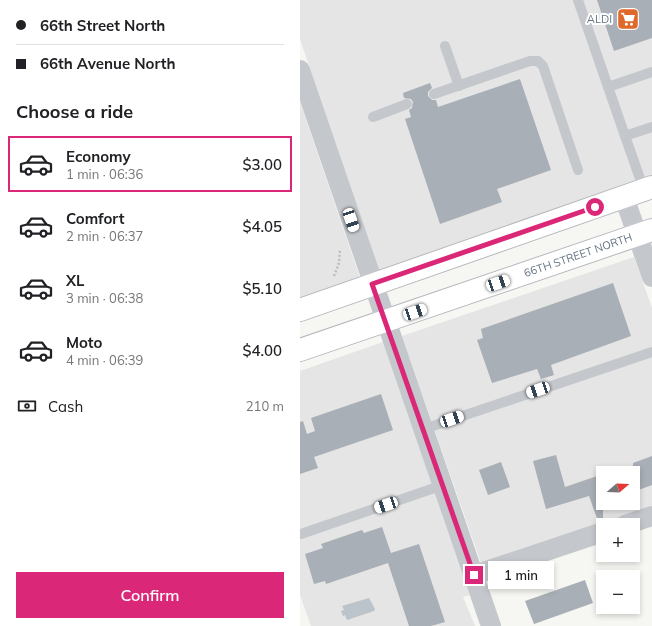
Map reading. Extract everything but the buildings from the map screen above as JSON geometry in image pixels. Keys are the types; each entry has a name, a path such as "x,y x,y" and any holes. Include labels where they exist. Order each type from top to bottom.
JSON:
{"main road":[{"path":"300,310 640,191"},
{"name":"66TH STREET NORTH","path":"300,350 645,232"}],"street":[{"path":"300,70 372,284 387,321 491,626"},
{"path":"640,191 652,277"},
{"path":"640,520 652,516"},
{"path":"474,575 596,534"}],"lane":[{"path":"578,0 625,136 640,191"},
{"path":"445,46 459,86"},
{"path":"434,94 530,61 538,61 543,66 578,170"},
{"path":"608,87 652,72"},
{"path":"372,117 407,104"},
{"path":"625,136 652,127"},
{"path":"424,429 652,352"},
{"path":"301,534 443,485"}],"shaded area":[{"path":"300,0 652,0 652,178 379,272 300,39"},
{"path":"300,102 360,278 300,299"},
{"path":"634,257 652,308 652,507 618,518 596,518 596,525 481,563 402,336"},
{"path":"383,342 470,595 463,597 475,626 311,626 300,595 300,371"},
{"path":"369,598 375,609 374,611 347,620 345,615 343,616 341,611 344,610 342,606"}],"place":[{"name":"ALDI","path":"628,19"}],"route":[{"path":"474,575 387,321 372,284 595,207"}]}
